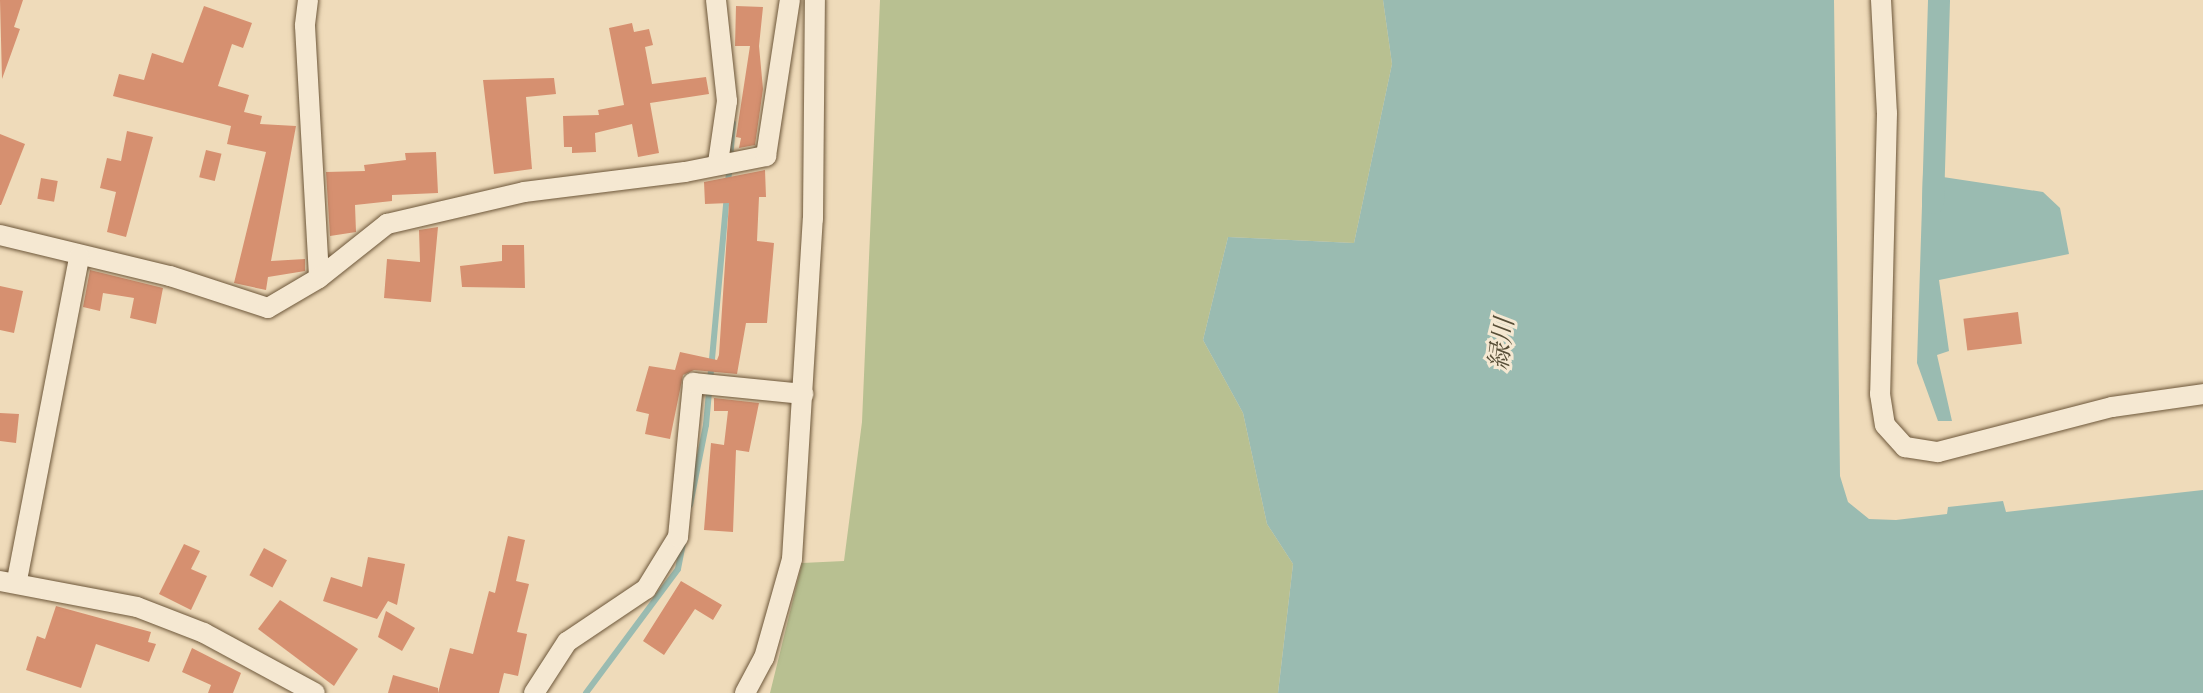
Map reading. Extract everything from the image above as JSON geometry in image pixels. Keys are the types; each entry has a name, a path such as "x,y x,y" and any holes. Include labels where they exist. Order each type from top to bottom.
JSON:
{"street":[{"path":"308,0 306,58 319,278"},
{"path":"716,0 727,101 718,163"},
{"path":"0,235 79,257 170,276 268,308 319,278 387,224 524,192 766,156 790,0"},
{"path":"745,693 764,658 792,559 814,203 815,0"},
{"path":"1881,0 1887,113 1880,394 1885,425 1905,447 1938,452 2112,407 2203,394"},
{"path":"79,257 8,580 137,607 204,633 315,693"},
{"path":"534,693 567,642 646,589 678,537 693,383 803,394"}],"green space":[{"path":"880,0 1383,0 1392,64 1354,243 1228,237 1203,340 1243,413 1267,524 1293,564 1278,693 770,693 802,563 844,561 862,422"}],"water":[{"name":"緑川","path":"1383,0 1834,0 1840,476 1848,502 1869,519 1896,520 1947,514 1948,507 2003,501 2006,512 2203,490 2203,693 1278,693 1293,564 1267,524 1243,413 1203,340 1228,237 1354,243 1392,64"},
{"path":"1923,174 2043,192 2060,208 2069,254 1939,280 1949,351 1937,355 1952,421 1938,421 1917,363"}],"building":[{"path":"0,0 23,0 14,27 20,29 2,79"},
{"path":"204,6 252,23 243,48 232,44 218,86 249,95 244,112 262,116 260,124 296,126 271,261 305,259 305,271 268,277 266,290 234,283 266,152 227,144 231,126 113,96 119,74 144,80 152,53 183,63"},
{"path":"736,6 763,7 759,46 763,89 755,145 739,148 741,138 736,137 750,46 735,46"},
{"path":"632,23 634,32 649,29 653,45 645,47 652,84 706,77 709,94 650,103 659,153 638,157 632,124 595,133 596,152 572,153 572,147 564,147 563,116 599,115 598,110 624,105 609,28"},
{"path":"554,78 556,94 526,97 532,169 494,174 483,80"},
{"path":"127,131 153,137 126,237 107,232 116,192 100,188 107,158 121,161"},
{"path":"0,134 25,144 1,205 0,205"},
{"path":"206,150 222,154 215,181 199,177"},
{"path":"436,152 438,193 392,195 392,201 355,205 356,232 330,236 326,172 365,171 364,165 406,160 405,153"},
{"path":"765,170 766,197 759,197 757,241 774,243 767,323 746,323 737,374 694,370 683,375 670,439 645,434 649,414 636,411 649,366 675,370 680,352 717,360 719,355 729,203 705,204 704,182"},
{"path":"41,178 58,181 54,202 37,199"},
{"path":"438,227 431,302 384,298 387,259 420,262 419,230"},
{"path":"502,245 524,245 525,288 462,287 460,266 502,261"},
{"path":"90,270 163,288 156,324 130,318 134,298 103,293 100,311 83,307"},
{"path":"0,286 23,291 14,333 0,330"},
{"path":"2018,312 2022,344 1967,350 1963,319"},
{"path":"714,398 759,403 749,452 736,450 733,532 704,530 711,443 724,445 728,411 714,411"},
{"path":"0,413 19,414 16,443 0,441"},
{"path":"508,536 525,540 516,581 529,584 517,632 527,634 518,676 504,673 499,693 438,693 450,648 473,654 489,591 495,593"},
{"path":"184,544 200,551 191,569 207,576 191,610 159,594"},
{"path":"264,548 287,560 272,588 249,575"},
{"path":"368,557 405,564 397,605 388,601 377,619 323,601 331,577 362,587"},
{"path":"681,581 722,605 713,620 695,609 664,655 643,641"},
{"path":"280,600 358,649 334,686 258,629"},
{"path":"56,606 151,632 148,642 156,644 149,662 96,644 81,688 26,670 37,636 45,639"},
{"path":"386,611 415,628 402,651 378,637"},
{"path":"192,648 241,673 233,693 208,693 211,685 182,672"},
{"path":"393,675 438,688 438,693 388,693"}],"waterway":[{"path":"1933,203 1939,0"},
{"path":"728,184 733,123"},
{"path":"690,505 706,425 727,195"},
{"path":"586,693 678,569 683,544"}]}
